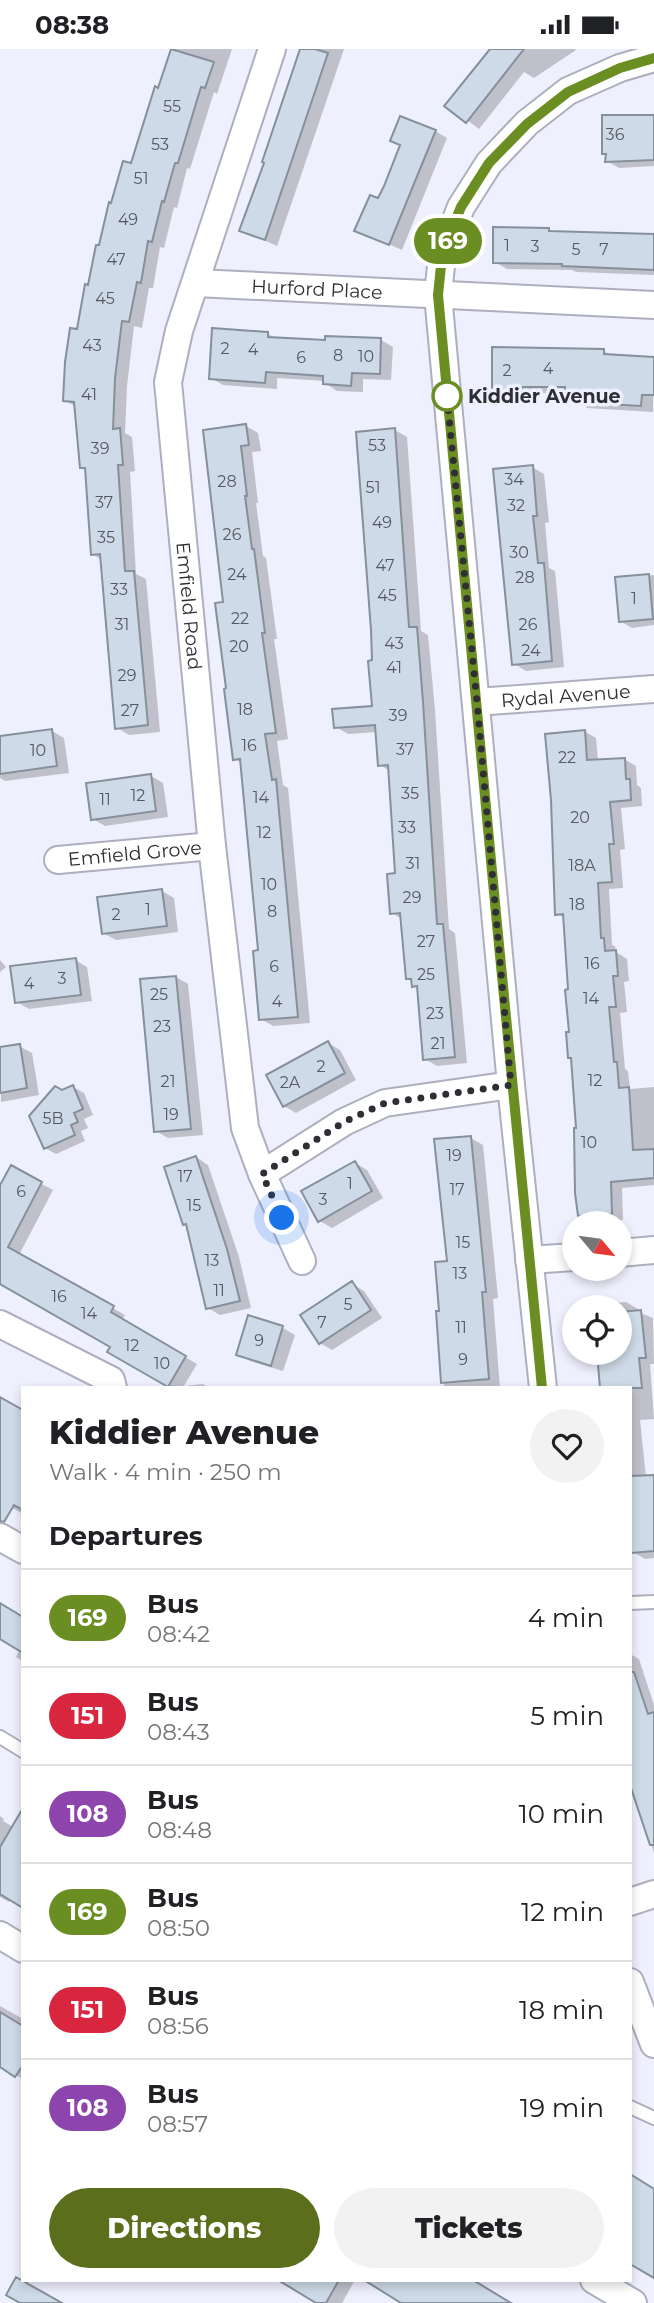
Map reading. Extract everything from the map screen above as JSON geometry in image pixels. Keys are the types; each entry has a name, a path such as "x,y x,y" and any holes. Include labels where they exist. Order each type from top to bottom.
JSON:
{"street":[{"name":"Emfield Road","path":"272,49 179,331 168,382 212,846 245,1128 262,1174 302,1261"},
{"path":"542,1386 511,1085 438,295 442,256 451,231 461,207 489,163 527,124 568,92 620,68 654,58"},
{"name":"Hurford Place","path":"196,283 438,295"},
{"path":"438,295 654,305"},
{"name":"Rydal Avenue","path":"477,702 654,689"},
{"name":"Emfield Grove","path":"58,860 212,846"},
{"path":"262,1174 344,1122 385,1103 511,1085"},
{"path":"632,1252 654,1250"},
{"path":"530,1261 562,1258"},
{"path":"0,1324 111,1380 112,1386"},
{"path":"0,1537 21,1549"},
{"path":"632,1901 654,1894"},
{"path":"0,1935 21,1948"},
{"path":"632,1987 654,2044"},
{"path":"597,2282 633,2303"}],"lane":[{"path":"632,1603 654,1602"},
{"path":"0,1737 21,1750"},
{"path":"632,2108 654,2117"}],"building":[{"path":"171,49 214,62 205,88 201,87 178,163 175,163 164,202 162,201 152,242 148,241 141,283 137,282 129,322 122,321 115,378 113,429 120,428 123,465 118,465 125,571 134,571 148,725 115,729 100,554 91,555 85,468 80,468 74,402 63,401 65,362 70,328 77,329 85,284 88,285 109,202 111,203 123,161 131,163 155,86 158,88"},
{"path":"300,49 315,49 328,53 265,240 239,231"},
{"path":"490,49 524,49 466,123 444,106"},
{"path":"602,115 654,115 654,160 605,162 606,154 602,154"},
{"path":"400,116 436,130 389,245 354,231 370,195 378,198 384,186 400,145 390,141"},
{"path":"493,227 654,234 654,270 493,263"},
{"path":"212,328 268,332 268,337 325,340 325,336 381,338 380,374 352,373 351,386 323,384 323,376 266,372 265,383 209,379"},
{"path":"492,347 604,349 604,354 654,357 654,395 642,395 641,406 573,402 574,396 565,396 565,387 522,387 522,393 492,393"},
{"path":"246,424 249,445 241,446 245,496 276,733 265,734 272,780 276,779 298,1017 259,1020 253,951 258,950 240,759 233,760 224,689 215,603 223,602 203,430"},
{"path":"395,428 409,627 417,627 437,924 443,924 455,1057 423,1060 417,986 412,987 411,979 406,979 400,913 390,914 387,874 395,873 388,765 378,766 375,725 334,728 332,709 372,706 368,661 372,660 371,630 356,432"},
{"path":"533,465 537,516 533,516 538,563 544,563 552,661 512,665 493,469"},
{"path":"649,574 653,619 619,622 615,577"},
{"path":"52,729 57,766 0,774 0,736"},
{"path":"585,730 587,760 625,758 626,779 630,779 631,800 610,802 614,844 609,844 612,882 598,883 601,938 604,938 605,951 616,950 618,976 613,976 616,1007 609,1007 619,1088 629,1087 633,1150 654,1149 654,1178 611,1182 612,1211 577,1211 576,1128 571,1058 568,1058 566,1032 569,1032 565,990 568,989 563,914 555,915 551,800 545,734"},
{"path":"151,774 156,811 91,820 86,783"},
{"path":"162,889 167,926 102,934 97,897"},
{"path":"76,958 81,995 15,1003 10,966"},
{"path":"176,976 191,1129 154,1132 140,979"},
{"path":"328,1041 345,1073 283,1107 266,1075"},
{"path":"20,1044 27,1088 0,1093 0,1047"},
{"path":"73,1085 83,1109 74,1113 78,1122 71,1125 75,1135 44,1149 29,1116 55,1086 62,1090"},
{"path":"471,1136 486,1292 482,1292 489,1379 441,1383 435,1262 447,1261 434,1139"},
{"path":"196,1156 227,1249 240,1301 206,1309 186,1224 183,1225 164,1167"},
{"path":"355,1161 372,1191 318,1222 301,1191"},
{"path":"11,1165 42,1182 8,1247 114,1306 111,1312 186,1356 169,1386 107,1352 110,1347 0,1284 0,1185"},
{"path":"352,1281 371,1310 319,1344 300,1315"},
{"path":"641,1310 646,1358 639,1358 642,1388 600,1386 598,1365 632,1365 632,1311"},
{"path":"248,1315 283,1326 271,1366 236,1355"},
{"path":"0,1397 21,1409 21,1509 14,1505 4,1522 0,1521"},
{"path":"654,1475 654,1551 632,1553 632,1476"},
{"path":"0,1603 21,1616 21,1652 0,1639"},
{"path":"632,1672 648,1714 654,1712 654,1845 650,1845 632,1791"},
{"path":"21,1811 21,1907 0,1894 0,1847"},
{"path":"0,2012 21,2025 21,2068 15,2077 0,2067"},
{"path":"632,2175 654,2189 654,2278 632,2265"},
{"path":"16,2277 62,2303 20,2303 6,2295"},
{"path":"281,2282 338,2282 326,2303 316,2303"},
{"path":"367,2282 476,2282 511,2303 401,2303"}],"bus line":[{"name":"169","path":"542,1386 511,1085 438,295 442,256 451,231 461,207 489,163 527,124 568,92 620,68 654,58"}],"place":[{"name":"Kiddier Avenue","path":"447,396"}],"route":[{"path":"282,1218 262,1174 344,1122 385,1103 511,1085 447,396"}]}
